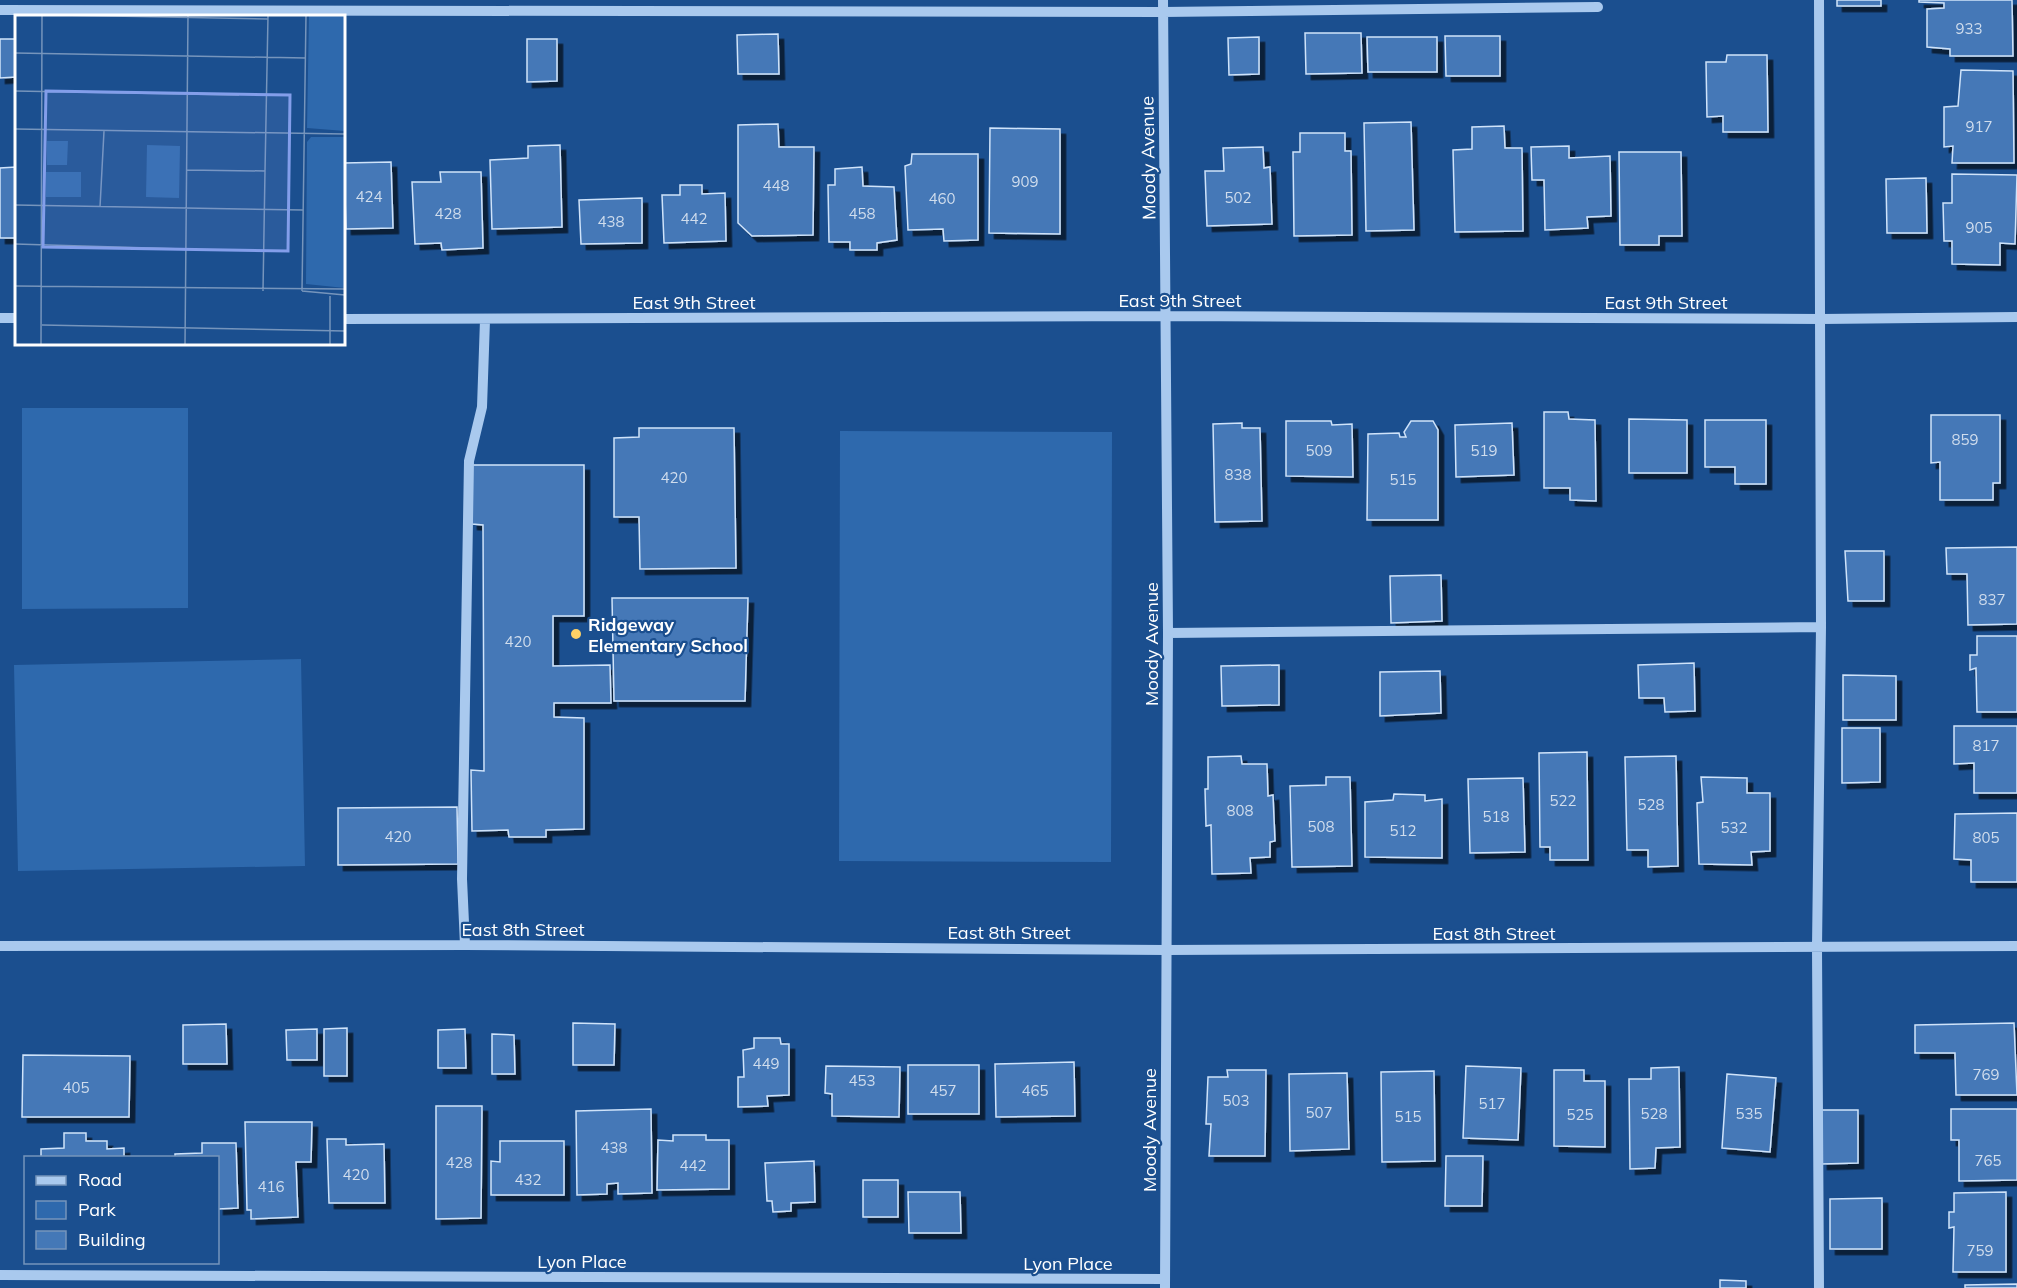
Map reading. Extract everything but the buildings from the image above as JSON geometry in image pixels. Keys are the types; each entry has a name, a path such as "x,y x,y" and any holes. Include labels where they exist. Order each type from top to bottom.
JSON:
{"street":[{"name":"Moody Avenue","path":"1163,0 1168,633 1165,1284"},
{"path":"1819,0 1821,319 1819,1288"},
{"path":"0,10 1163,12 1598,7"},
{"name":"East 9th Street","path":"345,319 1167,316 1821,319 2017,316"},
{"path":"465,945 462,879 469,462 482,407 485,320"},
{"path":"1168,633 1821,627"},
{"name":"East 8th Street","path":"0,946 465,945 1166,951 2017,946"},
{"name":"Lyon Place","path":"0,1275 1165,1284"}],"green space":[{"path":"22,408 188,408 188,608 22,609"},
{"path":"840,431 1112,432 1111,862 839,861"},
{"path":"301,659 305,866 18,871 14,665"}],"place":[{"name":"Ridgeway Elementary School","path":"576,634"}]}
